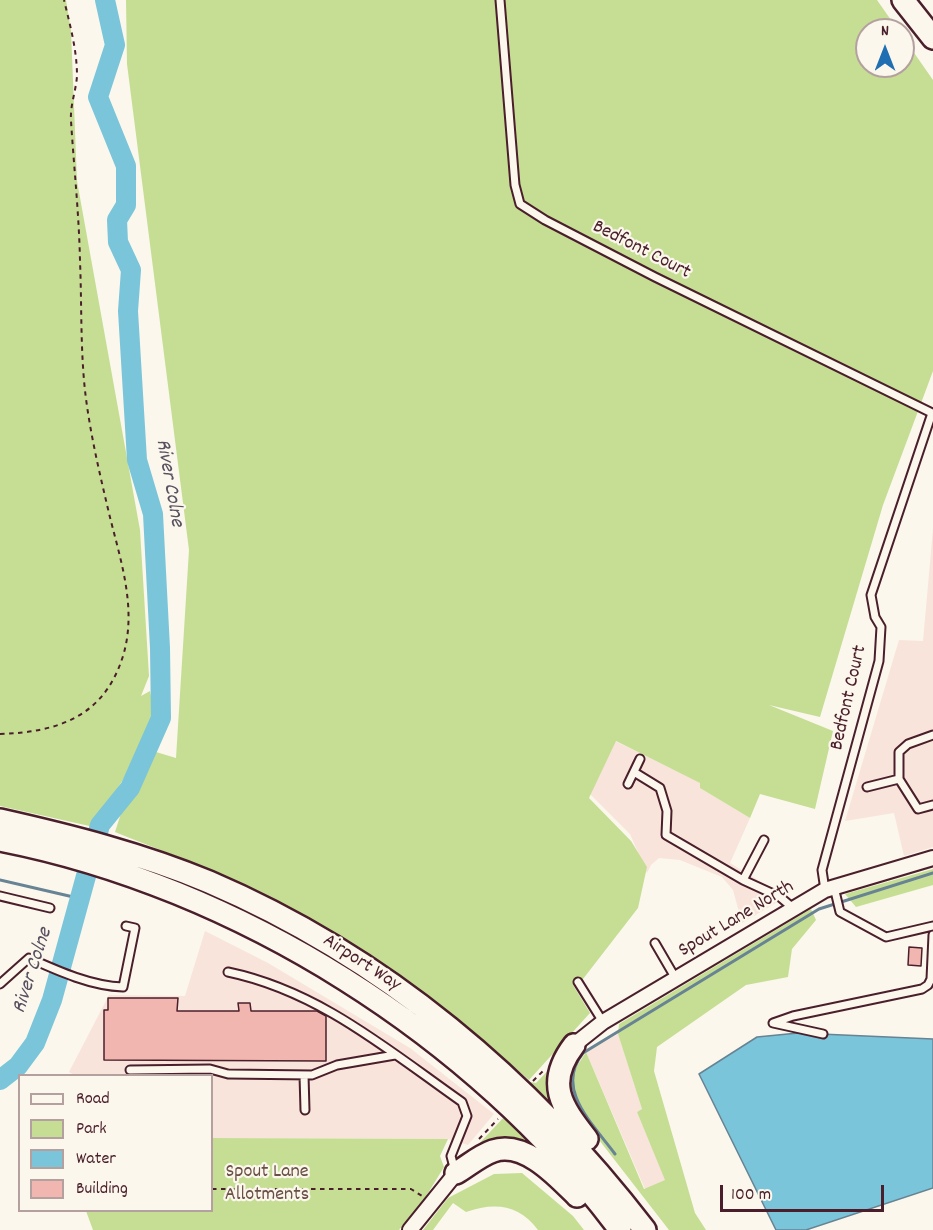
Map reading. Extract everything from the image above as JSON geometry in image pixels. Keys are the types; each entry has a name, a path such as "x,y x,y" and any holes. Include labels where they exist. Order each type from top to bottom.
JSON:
{"main road":[{"path":"903,0 933,38"},
{"path":"920,0 933,16"},
{"name":"Airport Way","path":"0,820 108,858 190,875 256,904 313,933 396,987 475,1047 539,1106 592,1164 646,1230"},
{"name":"Airport Way","path":"0,840 80,849"},
{"name":"Airport Way","path":"108,858 174,893 304,955 377,1000 498,1096 544,1142 617,1227"},
{"path":"574,1045 564,1059 559,1080 562,1106 626,1189 646,1230"},
{"path":"456,1173 476,1159 495,1150 516,1150 532,1157 594,1213 617,1227"}],"street":[{"name":"Spout Lane North","path":"574,1045 603,1022 793,908 832,892 933,858"},
{"path":"410,1230 456,1173"}],"lane":[{"name":"Bedfont Court","path":"500,0 515,185 520,204 545,220 645,272 933,412 871,595 875,617 881,627 879,661 822,870 840,912 886,937 933,926"},
{"path":"933,735 908,744 899,752 899,779 918,809 933,805"},
{"path":"628,784 640,759"},
{"path":"634,772 660,788 667,811 666,835 743,880 780,897 793,908"},
{"path":"867,787 899,779"},
{"path":"743,880 764,840"},
{"path":"0,896 50,908"},
{"path":"0,984 29,958 72,976 111,987 123,987 135,928 126,926"},
{"path":"823,1034 773,1023 793,1016 922,989 931,979 933,934"},
{"path":"655,943 676,979"},
{"path":"228,972 268,983 332,1010 462,1102 467,1116 451,1156 456,1173"},
{"path":"578,982 603,1022"},
{"path":"130,1070 210,1069 228,1074 312,1075 337,1065 395,1055"},
{"path":"304,1075 306,1110"}],"path":[{"path":"0,734 32,733 62,726 99,701 114,680 123,654 128,626 128,590 98,466 87,404 77,181 71,120 71,104 76,86 76,55 64,0"},
{"path":"475,1143 502,1115"},
{"path":"213,1190 411,1189 432,1202"}],"shaded area":[{"path":"933,529 933,847 904,856 894,813 845,821 899,640 923,641"},
{"path":"613,740 701,783 700,788 750,818 730,863 786,897 742,923 733,890 722,877 680,860 659,858 651,865 647,873 630,834 589,793"},
{"path":"205,931 268,963 410,1048 494,1114 468,1145 448,1139 213,1138 213,1074 72,1074 69,1072 109,995 185,996"},
{"path":"618,1034 642,1109 637,1112 666,1180 645,1189 586,1052"}],"green space":[{"path":"0,0 66,0 71,31 77,181 140,530 149,676 141,696 150,691 155,715 127,773 94,827 0,806"},
{"path":"126,0 877,0 890,18 855,18 855,78 915,78 915,54 933,80 933,371 883,505 820,717 769,705 833,731 815,809 760,794 750,818 700,788 700,783 616,741 589,798 631,841 647,867 638,908 583,979 573,985 590,1013 529,1080 460,1022 391,970 318,924 223,875 115,832 124,804 156,752 176,758 189,550 127,64"},
{"path":"933,869 933,885 856,907 845,894"},
{"path":"811,909 816,920 792,949 788,977 746,985 657,1047 654,1071 695,1213 706,1230 669,1230 582,1118 565,1085 586,1052 644,1189 665,1180 637,1112 642,1109 618,1034 619,1024"},
{"path":"564,1054 568,1122 530,1082 536,1083"},
{"path":"505,1116 542,1147 458,1159 475,1148"},
{"name":"Spout Lane Allotments","path":"213,1138 448,1139 440,1156 444,1167 425,1198 399,1230 93,1230 86,1212 213,1212"},
{"path":"522,1173 573,1216 584,1230 538,1230 531,1221 514,1210 496,1206 466,1212 453,1203 433,1230 423,1230 448,1198 494,1174"}],"water":[{"path":"798,1033 933,1039 933,1188 806,1230 776,1230 699,1074 757,1037"}],"building":[{"path":"909,947 922,948 921,966 908,965"},
{"path":"108,998 178,998 177,1011 239,1011 238,1003 250,1003 251,1011 317,1011 326,1016 326,1061 104,1060 104,1010 108,1010"}],"waterway":[{"name":"River Colne","path":"0,1080 18,1066 35,1043 52,1000 100,825 130,788 161,718 153,514 137,460 128,311 131,270 118,242 117,220 126,205 126,166 98,97 115,45 105,0"},
{"path":"615,1154 580,1106 575,1093 573,1080 575,1066 583,1053 819,909 933,873"},
{"name":"River Colne","path":"0,880 82,899"}]}
